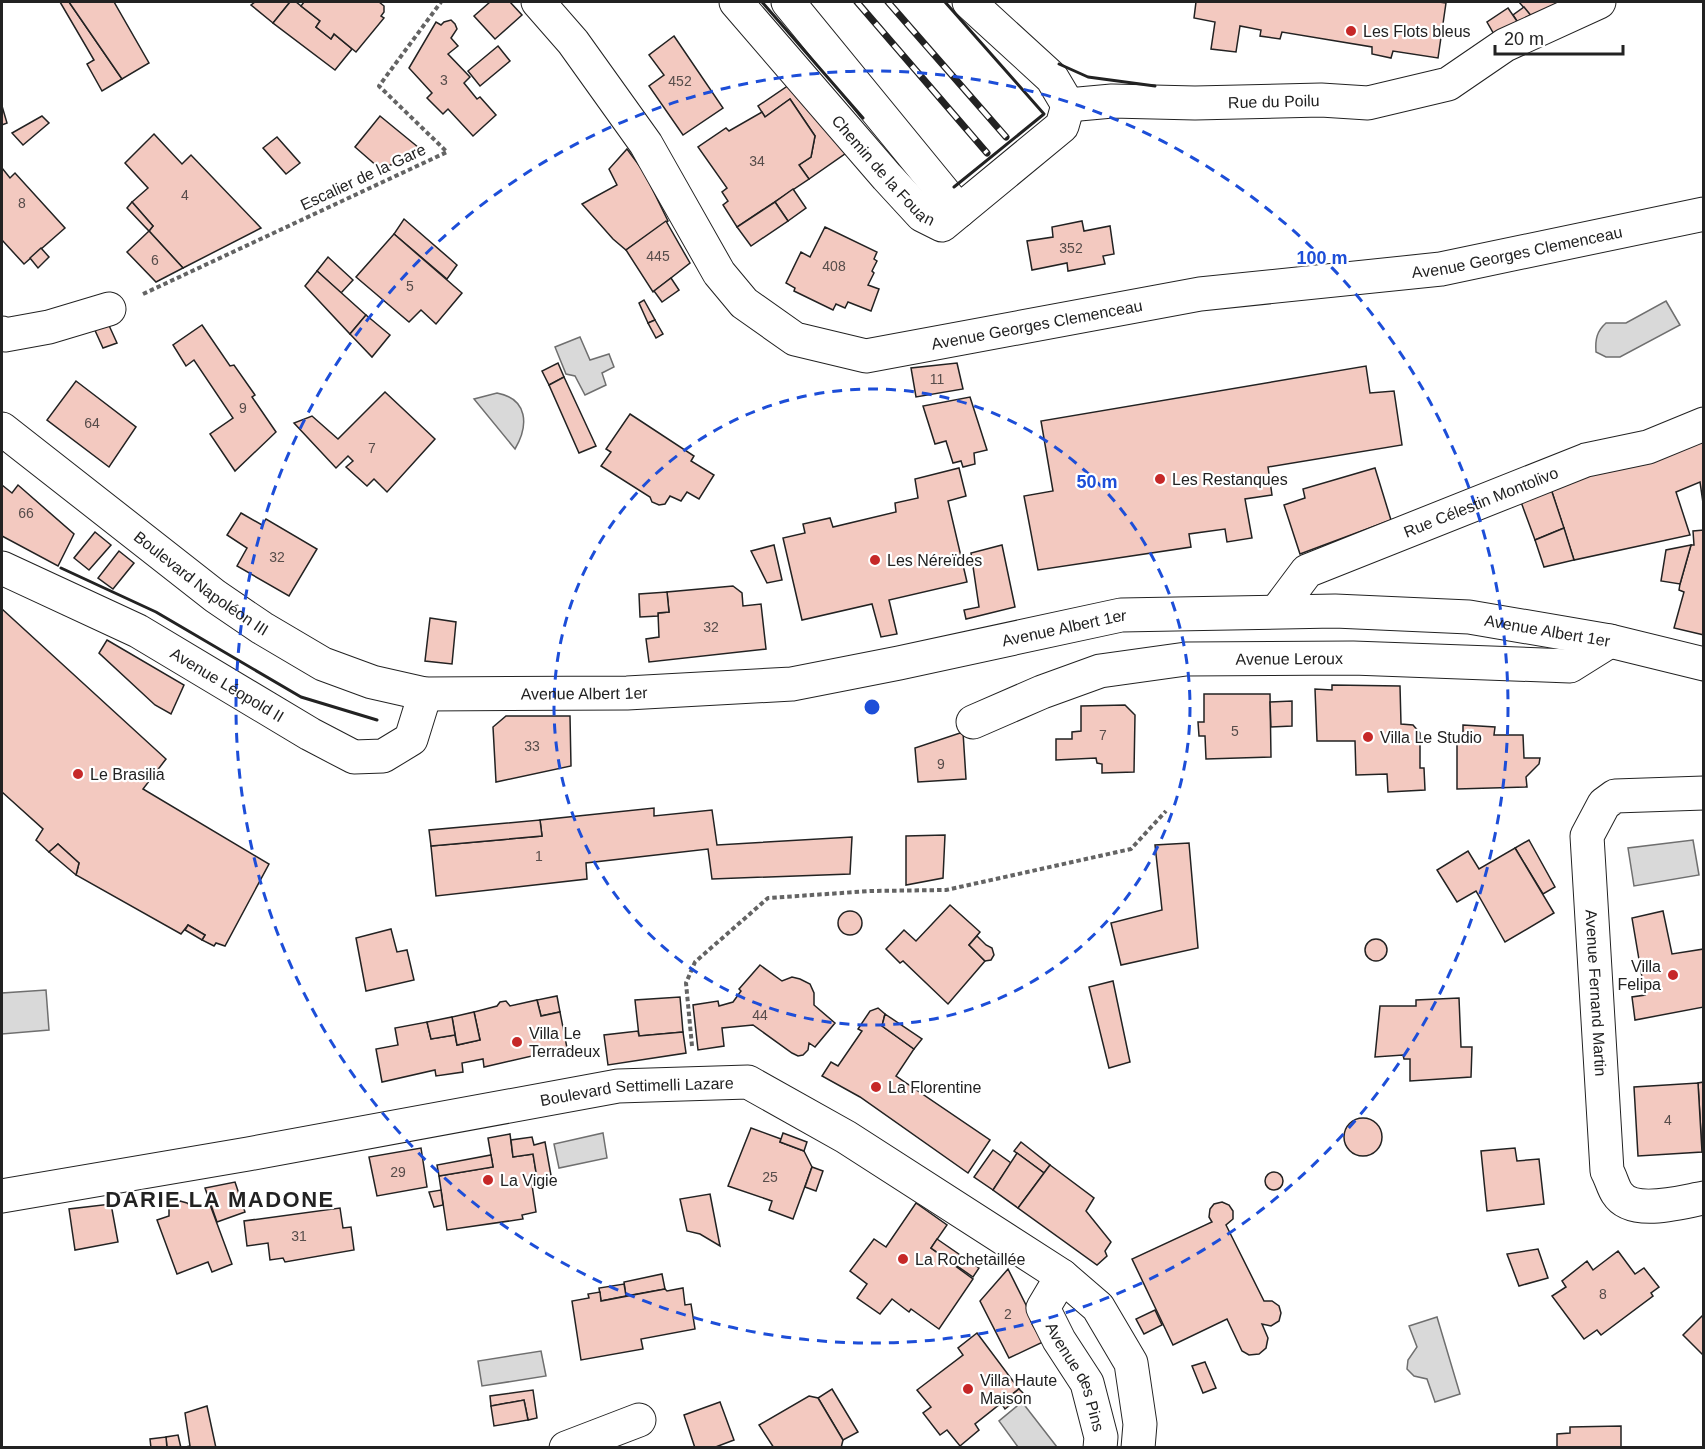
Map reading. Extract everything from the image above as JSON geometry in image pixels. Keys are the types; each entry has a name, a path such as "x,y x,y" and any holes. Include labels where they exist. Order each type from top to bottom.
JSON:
{"street":[{"name":"Avenue Georges Clemenceau","path":"538,2 573,42 646,144 719,273 744,303 795,339 866,356 1200,294 1441,269 1704,214"},
{"name":"Chemin de la Fouan","path":"736,2 886,177 922,215 942,225 1062,126 1068,105"},
{"path":"788,2 959,211"},
{"path":"969,2 1052,78 1068,105"},
{"name":"Rue du Poilu","path":"1068,105 1112,101 1195,103 1321,100 1368,103 1448,84 1505,45 1599,2"},
{"path":"2,333 49,327 109,309"},
{"name":"Rue Célestin Montolivo","path":"1277,611 1307,571 1586,460 1648,447 1704,424"},
{"name":"Boulevard Napoléon III","path":"2,429 215,596 262,628 333,668 372,682 425,694"},
{"name":"Avenue Léopold II","path":"2,568 138,631 310,734 354,757 383,756 411,739 425,694"},
{"name":"Avenue Albert 1er","path":"425,694 627,693 792,684 1121,615 1277,611 1335,611 1469,617 1610,641 1704,664"},
{"name":"Avenue Leroux","path":"973,722 1042,692 1100,671 1186,659 1353,658 1570,666 1610,641"},
{"name":"Avenue Fernand Martin","path":"1704,794 1615,796 1604,804 1587,836 1608,1171 1618,1196 1636,1206 1663,1206 1704,1198"},
{"name":"Boulevard Settimelli Lazare","path":"2,1196 248,1154 618,1086 747,1082 846,1137 1062,1276 1098,1307 1131,1363 1140,1424 1138,1448"},
{"name":"Avenue des Pins","path":"1062,1276 1044,1308 1059,1340 1087,1383 1101,1437 1100,1448"},
{"path":"566,1448 639,1420"}],"path":[{"name":"Escalier de la Gare","path":"109,309 447,152 379,86 441,2"},
{"path":"696,1083 686,983 695,962 768,898 871,891 946,890 1131,849 1166,811"}],"shaded area":[{"path":"1666,301 1680,325 1620,357 1606,357 1596,352 1597,336 1606,323 1626,323"},
{"path":"580,337 590,360 609,354 614,367 602,373 606,385 585,395 575,376 566,374 555,347"},
{"path":"497,393 515,401 523,414 524,422 520,440 515,449 474,399"},
{"path":"1693,840 1699,875 1634,886 1628,848"},
{"path":"46,990 49,1030 2,1034 2,993"},
{"path":"603,1133 607,1158 559,1168 554,1144"},
{"path":"1437,1317 1460,1394 1435,1402 1427,1379 1414,1376 1407,1369 1408,1360 1417,1347 1409,1326"},
{"path":"541,1351 546,1376 482,1386 478,1361"},
{"path":"1022,1402 1057,1447 1018,1447 999,1421"}],"building":[{"path":"60,2 69,2 122,79 102,91 87,64 94,60"},
{"path":"69,2 114,2 149,63 122,79"},
{"path":"255,2 290,2 273,23 251,5"},
{"path":"290,2 296,2 320,21 316,27 331,39 334,34 352,49 335,70 273,23"},
{"path":"304,2 379,2 384,6 381,16 384,18 356,52 334,34 331,39 316,27 320,21 301,6"},
{"path":"490,2 510,2 522,15 495,39 474,16"},
{"name":"Les Flots bleus","path":"1196,2 1446,3 1438,58 1393,51 1391,58 1372,54 1372,47 1282,32 1280,39 1260,36 1261,30 1240,26 1236,52 1211,49 1215,22 1194,18"},
{"path":"1519,2 1575,2 1537,23"},
{"path":"1524,7 1537,23 1523,30 1513,15"},
{"path":"1508,8 1523,30 1499,43 1487,22"},
{"path":"451,20 457,29 451,38 458,46 448,54 470,77 464,83 477,99 480,97 496,115 473,136 448,109 443,114 427,98 432,93 409,68 436,22 441,25"},
{"path":"674,36 723,108 683,135 649,86 664,75 649,55"},
{"path":"498,46 510,61 480,86 468,71"},
{"path":"792,83 849,151 809,179 799,165 811,157 815,136 790,99 765,117 758,106"},
{"path":"790,99 815,136 811,157 799,165 809,179 737,227 723,205 728,201 722,192 727,188 698,147 726,128 729,131 762,112 765,117"},
{"path":"2,106 7,123 2,125"},
{"path":"42,116 49,123 23,145 12,133"},
{"path":"380,116 424,152 402,163 378,167 355,147"},
{"path":"154,134 182,164 191,155 261,228 183,268 149,231 153,226 132,202 148,188 125,163"},
{"path":"277,137 300,163 286,174 263,148"},
{"path":"627,149 644,172 668,221 626,250 582,204 617,185 609,169"},
{"path":"2,168 10,178 15,173 65,228 24,264 2,240"},
{"path":"793,189 806,208 788,221 775,202"},
{"path":"132,202 153,226 149,231 127,208"},
{"path":"775,202 788,221 751,246 737,227"},
{"path":"404,219 457,265 447,279 394,234"},
{"path":"666,221 690,263 653,292 626,250"},
{"path":"1082,221 1084,231 1110,226 1114,254 1103,256 1105,264 1068,271 1067,263 1032,270 1027,241 1053,237 1052,227"},
{"path":"825,227 877,252 874,259 877,261 872,271 874,273 868,285 879,289 871,311 848,302 845,308 836,304 833,310 794,291 795,288 786,283 801,252 810,257"},
{"path":"149,231 183,268 156,282 127,252"},
{"path":"394,234 462,293 436,324 421,310 409,322 356,277"},
{"path":"41,248 49,257 38,268 30,258"},
{"path":"328,257 353,280 341,293 317,271"},
{"path":"317,271 366,315 350,334 305,286"},
{"path":"671,278 679,290 662,302 654,291"},
{"path":"644,300 655,320 648,323 639,303"},
{"path":"366,315 390,335 372,357 350,334"},
{"path":"655,320 663,334 656,338 648,323"},
{"path":"107,321 117,343 103,348 93,326"},
{"path":"202,325 230,366 234,365 255,395 252,397 276,432 235,471 210,434 233,418 194,360 186,366 173,345"},
{"path":"558,363 564,377 549,385 542,371"},
{"path":"957,363 963,389 916,397 911,368"},
{"name":"Les Restanques","path":"1366,366 1370,393 1394,391 1402,445 1268,467 1272,495 1245,499 1252,538 1227,542 1225,529 1189,534 1191,547 1038,570 1024,496 1053,491 1041,421"},
{"path":"564,377 596,446 579,453 549,385"},
{"path":"76,381 136,427 109,467 47,420"},
{"path":"385,392 435,439 387,492 374,479 367,486 346,467 353,461 348,456 336,468 294,423 312,416 338,439"},
{"path":"970,397 987,450 974,453 975,464 963,467 961,461 953,463 946,441 935,444 923,406"},
{"path":"630,414 694,456 691,461 714,475 699,499 687,492 681,501 670,496 665,504 659,505 601,466 611,452 606,449"},
{"path":"1704,435 1704,510 1700,482 1676,492 1690,535 1574,560 1551,489"},
{"name":"Les Néreïdes","path":"959,468 966,496 948,501 967,582 889,600 897,634 881,637 872,604 802,620 783,538 805,533 803,524 830,518 833,527 896,512 895,503 918,498 915,479"},
{"path":"1375,468 1391,520 1300,554 1284,505 1305,498 1303,489"},
{"path":"2,485 12,493 18,485 74,534 58,566 2,536"},
{"path":"1551,489 1564,528 1535,540 1521,502"},
{"path":"241,513 262,525 266,519 317,549 289,596 237,566 247,548 227,535"},
{"path":"1564,528 1574,560 1544,567 1535,540"},
{"path":"1704,530 1704,635 1674,628 1684,592 1679,590 1680,584 1691,545 1694,545 1693,531"},
{"path":"95,532 111,545 89,570 74,558"},
{"path":"774,545 782,580 767,583 751,551"},
{"path":"1002,545 1015,607 966,619 964,610 979,607 971,553"},
{"path":"1691,545 1680,584 1661,581 1666,550"},
{"path":"119,551 134,563 113,589 98,578"},
{"path":"733,586 742,593 743,606 761,604 766,649 649,662 646,639 659,637 658,613 669,612 667,592"},
{"path":"667,592 669,612 658,613 658,616 640,617 639,594"},
{"name":"Le Brasilia","path":"2,609 166,759 143,789 269,864 225,946 216,943 214,946 202,940 205,935 188,925 181,934 76,875 79,863 58,844 49,852 36,840 43,829 2,792"},
{"path":"430,618 456,622 452,664 425,661"},
{"path":"107,640 184,685 171,714 155,705 99,653"},
{"name":"Villa Le Studio","path":"1332,685 1400,686 1401,724 1413,725 1420,733 1420,768 1424,768 1425,790 1388,792 1387,774 1356,775 1355,741 1317,741 1315,689 1332,690"},
{"path":"1204,694 1270,694 1271,757 1206,759 1205,736 1199,736 1198,722 1204,722"},
{"path":"1292,701 1292,726 1271,727 1270,702"},
{"path":"1125,705 1135,715 1134,772 1102,773 1102,764 1097,763 1096,758 1056,760 1056,739 1072,739 1072,732 1081,731 1081,706"},
{"path":"506,716 570,716 571,766 496,782 493,727"},
{"path":"1463,725 1495,727 1494,735 1523,735 1524,758 1540,758 1539,764 1526,777 1527,787 1457,789 1457,734 1463,734"},
{"path":"963,732 966,779 918,782 915,748"},
{"path":"654,808 654,816 712,810 717,845 852,837 850,874 712,879 708,849 586,863 587,879 436,896 431,846 542,836 540,820"},
{"path":"540,820 542,836 431,846 429,830"},
{"path":"945,835 943,878 906,885 906,836"},
{"path":"1529,840 1555,887 1543,894 1515,848"},
{"path":"1189,843 1198,948 1121,965 1111,923 1162,910 1155,845"},
{"path":"58,844 79,863 76,875 49,852"},
{"path":"1515,848 1554,913 1505,942 1476,891 1457,902 1437,870 1468,851 1479,869"},
{"path":"950,905 980,932 969,945 985,961 948,1004 903,961 900,963 886,949 904,930 916,941"},
{"path":"850,911 858,915 862,923 858,931 850,935 842,931 838,923 842,915"},
{"name":"Villa Felipa","path":"1663,911 1672,954 1704,949 1704,1007 1635,1020 1632,997 1645,995 1632,918"},
{"path":"188,925 205,935 202,940 185,930"},
{"path":"391,929 397,952 407,950 414,980 366,991 356,938"},
{"path":"977,936 992,948 994,955 991,960 985,961 969,945"},
{"path":"1372,939 1380,939 1387,946 1387,954 1380,961 1372,961 1365,954 1365,946"},
{"path":"760,965 782,981 792,977 810,984 814,993 814,1005 835,1023 815,1047 809,1043 808,1050 798,1056 753,1025 722,1028 724,1046 698,1050 693,1005 718,1001 719,1006 733,1002 741,991 739,989"},
{"path":"1113,981 1130,1062 1109,1068 1089,987"},
{"path":"557,996 560,1012 541,1016 537,1000"},
{"path":"680,997 683,1032 639,1036 635,1000"},
{"path":"1459,998 1461,1047 1472,1047 1471,1077 1410,1081 1410,1059 1404,1059 1403,1055 1375,1057 1380,1006 1416,1006 1416,1000"},
{"name":"Villa Le Terradeux","path":"537,1000 541,1016 560,1012 567,1048 484,1067 483,1059 462,1063 463,1072 436,1076 435,1070 382,1082 376,1049 398,1045 395,1028 427,1022 431,1039 455,1035 457,1045 480,1040 474,1012 497,1006 500,1002 506,1001 510,1006"},
{"name":"La Florentine","path":"878,1008 885,1014 882,1026 914,1049 896,1076 990,1140 968,1173 860,1097 822,1076 831,1062 838,1066 862,1031 858,1029 870,1011"},
{"path":"474,1012 480,1040 457,1045 452,1017"},
{"path":"885,1014 922,1039 914,1049 882,1026"},
{"path":"452,1017 455,1035 431,1039 427,1022"},
{"path":"638,1031 639,1036 683,1032 686,1053 608,1065 604,1035"},
{"path":"1704,1082 1704,1152 1702,1152 1698,1083"},
{"path":"1698,1083 1702,1152 1638,1156 1634,1087"},
{"path":"1363,1118 1376,1124 1382,1137 1376,1150 1363,1156 1350,1150 1344,1137 1350,1124"},
{"path":"751,1128 781,1139 780,1142 804,1151 812,1167 793,1219 769,1210 772,1201 728,1186"},
{"path":"783,1133 807,1142 804,1151 780,1142"},
{"name":"La Vigie","path":"510,1134 513,1157 533,1154 538,1184 532,1185 536,1212 522,1215 523,1219 447,1230 439,1176 493,1167 488,1138"},
{"path":"532,1137 534,1145 545,1142 552,1181 538,1184 533,1154 513,1157 511,1140"},
{"path":"1021,1142 1050,1165 1044,1173 1014,1151"},
{"path":"421,1148 427,1187 377,1196 369,1157"},
{"path":"1515,1148 1517,1161 1539,1159 1544,1204 1487,1211 1481,1151"},
{"path":"993,1150 1011,1163 993,1190 974,1177"},
{"path":"1017,1153 1044,1173 1018,1208 993,1190"},
{"path":"491,1155 493,1167 439,1176 437,1165"},
{"path":"1050,1165 1094,1198 1086,1211 1111,1242 1105,1251 1107,1256 1097,1265 1018,1208"},
{"path":"812,1167 823,1171 816,1191 805,1187"},
{"path":"1270,1172 1278,1172 1283,1177 1281,1188 1270,1190 1265,1185 1265,1177"},
{"path":"235,1182 245,1212 217,1222 205,1188"},
{"path":"441,1190 443,1205 434,1207 429,1192"},
{"path":"710,1194 720,1246 700,1234 687,1231 680,1199"},
{"path":"180,1201 193,1208 209,1202 232,1264 212,1272 208,1262 177,1274 157,1220 169,1216 169,1209"},
{"path":"1222,1202 1229,1205 1233,1211 1233,1219 1226,1225 1264,1301 1272,1301 1279,1306 1281,1313 1279,1321 1271,1326 1262,1324 1268,1338 1266,1348 1259,1354 1249,1355 1242,1351 1227,1319 1173,1345 1132,1259 1212,1222 1209,1217 1210,1209 1214,1204"},
{"name":"La Rochetaillée","path":"916,1203 947,1225 931,1248 973,1279 939,1329 911,1309 909,1312 892,1299 880,1314 857,1298 867,1284 850,1271 874,1239 886,1247"},
{"path":"111,1204 118,1242 75,1250 69,1209"},
{"path":"340,1208 343,1228 351,1227 354,1250 285,1262 283,1258 270,1260 268,1243 247,1246 244,1221"},
{"path":"937,1239 979,1268 973,1277 931,1248"},
{"path":"1538,1249 1548,1278 1519,1286 1507,1254"},
{"path":"1618,1251 1635,1274 1644,1268 1659,1287 1651,1293 1653,1296 1601,1335 1597,1330 1584,1339 1552,1296 1566,1287 1562,1281 1587,1261 1593,1270"},
{"path":"1008,1269 1026,1305 1032,1324 1043,1342 1009,1358 980,1301"},
{"path":"662,1274 665,1289 626,1296 624,1282"},
{"path":"624,1284 626,1296 601,1301 599,1288"},
{"path":"683,1288 685,1305 691,1304 695,1329 641,1339 643,1349 581,1360 572,1301 589,1298 588,1294 600,1292 601,1301 665,1289 667,1291"},
{"path":"1155,1310 1162,1325 1144,1334 1136,1319"},
{"path":"1704,1314 1704,1356 1683,1335"},
{"name":"Villa Haute Maison","path":"977,1333 1019,1389 975,1424 979,1430 960,1446 947,1430 940,1435 923,1413 931,1407 917,1390 963,1355 958,1348"},
{"path":"1205,1362 1216,1388 1203,1393 1192,1366"},
{"path":"832,1389 858,1432 843,1440 818,1398"},
{"path":"1019,1389 1024,1394 1005,1409 1001,1403"},
{"path":"533,1390 537,1418 528,1420 524,1400 491,1406 490,1396"},
{"path":"809,1396 818,1398 843,1440 841,1448 774,1448 759,1425"},
{"path":"524,1400 528,1420 494,1426 491,1406"},
{"path":"720,1402 734,1440 713,1448 695,1448 684,1415"},
{"path":"207,1406 216,1448 181,1448 190,1446 185,1413"},
{"path":"1621,1426 1621,1448 1557,1448 1557,1434 1570,1433 1570,1427"},
{"path":"178,1435 181,1448 167,1448 166,1437"},
{"path":"166,1437 167,1448 151,1448 150,1439"}],"railway":[{"path":"857,2 987,153"},
{"path":"888,2 1006,137"}],"wall":[{"path":"762,2 863,118"},
{"path":"945,2 1044,114 954,187"},
{"path":"1059,64 1088,77 1155,86"},
{"path":"61,568 156,612 301,697 377,720"}],"place":[{"name":"Les Flots bleus","path":"1351,31"},
{"name":"Les Restanques","path":"1160,479"},
{"name":"Les Néreïdes","path":"875,560"},
{"name":"Villa Le Studio","path":"1368,737"},
{"name":"Le Brasilia","path":"78,774"},
{"name":"Villa Felipa","path":"1673,975"},
{"name":"Villa Le Terradeux","path":"517,1042"},
{"name":"La Florentine","path":"876,1087"},
{"name":"La Vigie","path":"488,1180"},
{"name":"La Rochetaillée","path":"903,1259"},
{"name":"Villa Haute Maison","path":"968,1389"}],"district":[{"name":"DARIE LA MADONE","path":"220,1199"}]}
